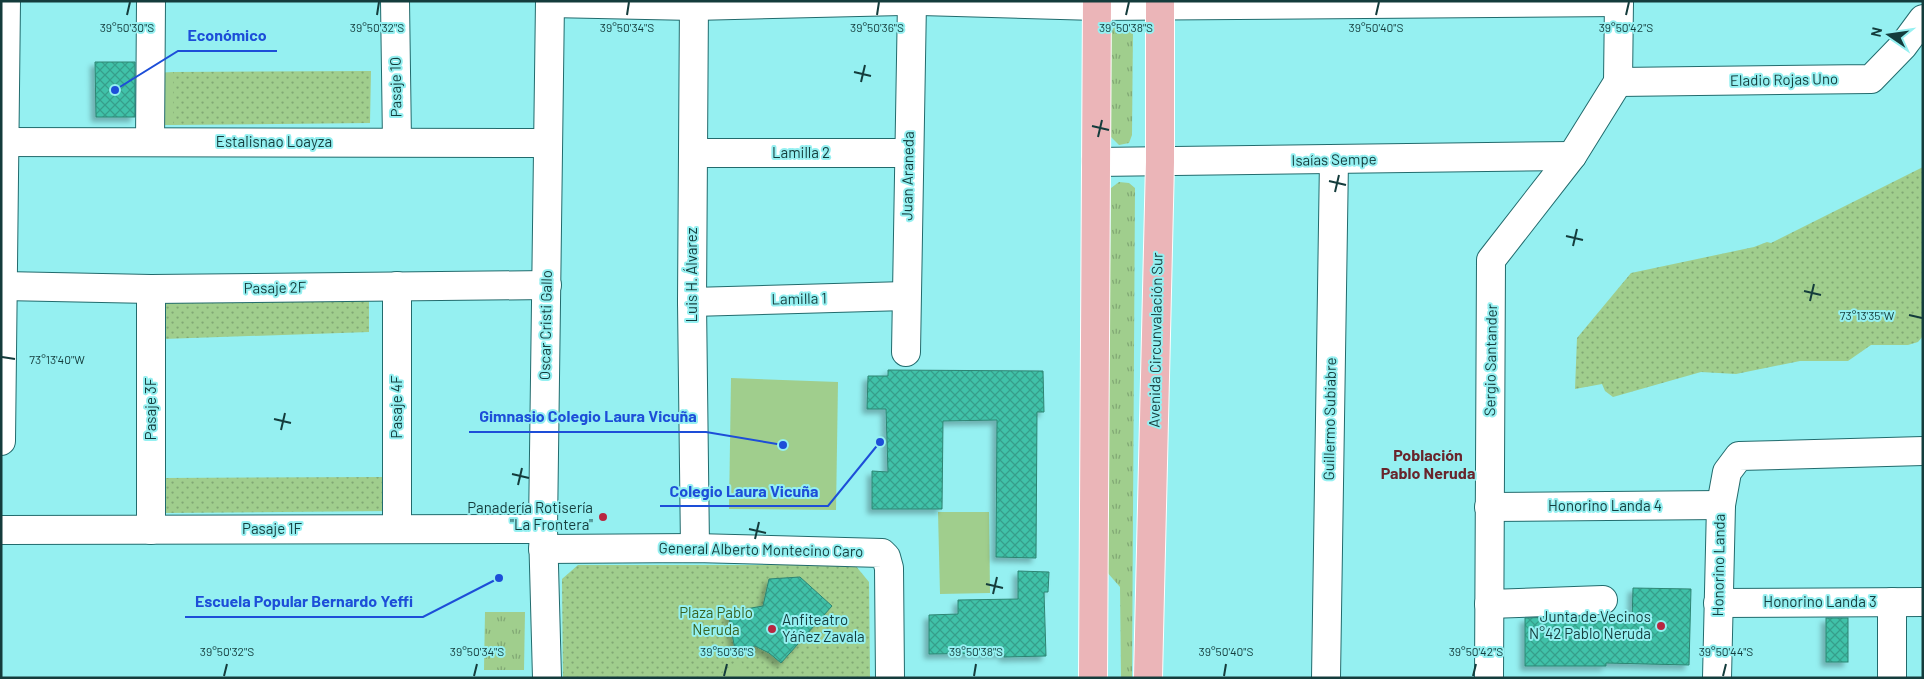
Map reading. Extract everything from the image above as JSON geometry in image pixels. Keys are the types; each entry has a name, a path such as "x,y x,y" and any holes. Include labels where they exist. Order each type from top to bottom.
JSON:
{"main road":[{"name":"Avenida Circunvalación Sur","path":"1148,678 1160,162 1160,3"},
{"path":"1093,678 1096,4"}],"street":[{"path":"1,441 6,1"},
{"path":"150,142 151,1"},
{"name":"Pasaje 1O","path":"395,1 397,142"},
{"path":"550,2 694,4 902,1"},
{"name":"Juan Araneda","path":"906,352 912,1"},
{"path":"921,1 1096,4 1619,1 1618,82"},
{"name":"Oscar Cristi Gallo","path":"547,678 543,539 550,2"},
{"name":"Luis H. Álvarez","path":"694,4 692,302 695,548"},
{"name":"Eladio Rojas Uno","path":"1618,82 1872,79 1903,46 1923,19"},
{"name":"Sergio Santander","path":"1489,678 1492,260 1572,156 1618,82"},
{"name":"Estalisnao Loayza","path":"3,142 547,143"},
{"name":"Lamilla 2","path":"694,153 908,153"},
{"name":"Isaías Sempe","path":"1096,162 1572,156"},
{"name":"Guillermo Subiabre","path":"1326,678 1334,160"},
{"name":"Pasaje 2F","path":"3,286 151,289 547,285"},
{"name":"Pasaje 4F","path":"397,286 397,529"},
{"name":"Pasaje 3F","path":"151,289 151,530"},
{"name":"Lamilla 1","path":"692,302 906,296"},
{"name":"Honorino Landa","path":"1717,678 1721,505 1727,472 1738,456 1923,451"},
{"name":"Honorino Landa 4","path":"1489,507 1721,505"},
{"name":"Pasaje 1F","path":"1,530 397,529 543,539"},
{"name":"General Alberto Montecino Caro","path":"543,539 695,548 882,553 886,557 889,568 890,678"},
{"path":"1489,604 1603,600"},
{"path":"1892,602 1892,678"},
{"name":"Honorino Landa 3","path":"1718,603 1923,602"}],"green space":[{"path":"1127,23 1133,29 1132,135 1129,143 1119,145 1111,137 1111,32 1116,24"},
{"path":"371,71 370,123 173,125 173,72"},
{"path":"173,72 173,125 154,125 154,73"},
{"path":"1923,167 1923,336 1918,342 1908,345 1871,345 1848,361 1800,361 1736,374 1701,372 1613,397 1605,391 1602,384 1575,389 1577,338 1631,273 1754,247 1767,242 1771,243"},
{"path":"1119,182 1129,183 1135,188 1132,678 1121,678 1120,587 1106,571 1111,188"},
{"path":"369,291 369,332 163,339 163,296"},
{"path":"731,378 838,382 836,510 729,509"},
{"path":"388,477 388,511 163,513 163,478"},
{"path":"938,512 989,512 990,593 940,594"},
{"name":"Plaza Pablo Neruda","path":"578,565 855,565 869,582 870,678 563,678 562,579"},
{"path":"485,612 525,612 524,670 484,670"},
{"path":"739,659 753,678 716,678"}],"building":[{"path":"95,62 135,62 135,117 96,117"},
{"path":"888,370 1043,371 1044,412 1037,412 1036,558 996,557 997,420 943,421 942,509 872,509 872,471 888,472 886,409 867,409 868,376 888,376"},
{"path":"1018,571 1049,572 1048,592 1044,592 1046,656 1004,657 1004,653 929,654 929,615 958,614 958,600 1018,599"},
{"name":"Anfiteatro Yáñez Zavala","path":"800,577 832,606 781,663 769,653 755,646 735,650 728,612 763,606 769,579"},
{"path":"1633,588 1691,589 1689,665 1606,663 1606,666 1525,666 1525,618 1583,616 1583,621 1632,622"},
{"path":"1826,618 1848,618 1848,662 1826,662"}],"place":[{"name":"Económico","path":"115,90"},
{"name":"Colegio Laura Vicuña","path":"880,442"},
{"name":"Gimnasio Colegio Laura Vicuña","path":"783,445"},
{"name":"Panadería Rotisería \"La Frontera\"","path":"603,517"},
{"name":"Escuela Popular Bernardo Yeffi","path":"499,578"},
{"name":"Junta de Vecinos N°42 Pablo Neruda","path":"1661,626"},
{"name":"Anfiteatro Yáñez Zavala","path":"772,629"}],"district":[{"name":"Población Pablo Neruda","path":"1428,464"}]}
